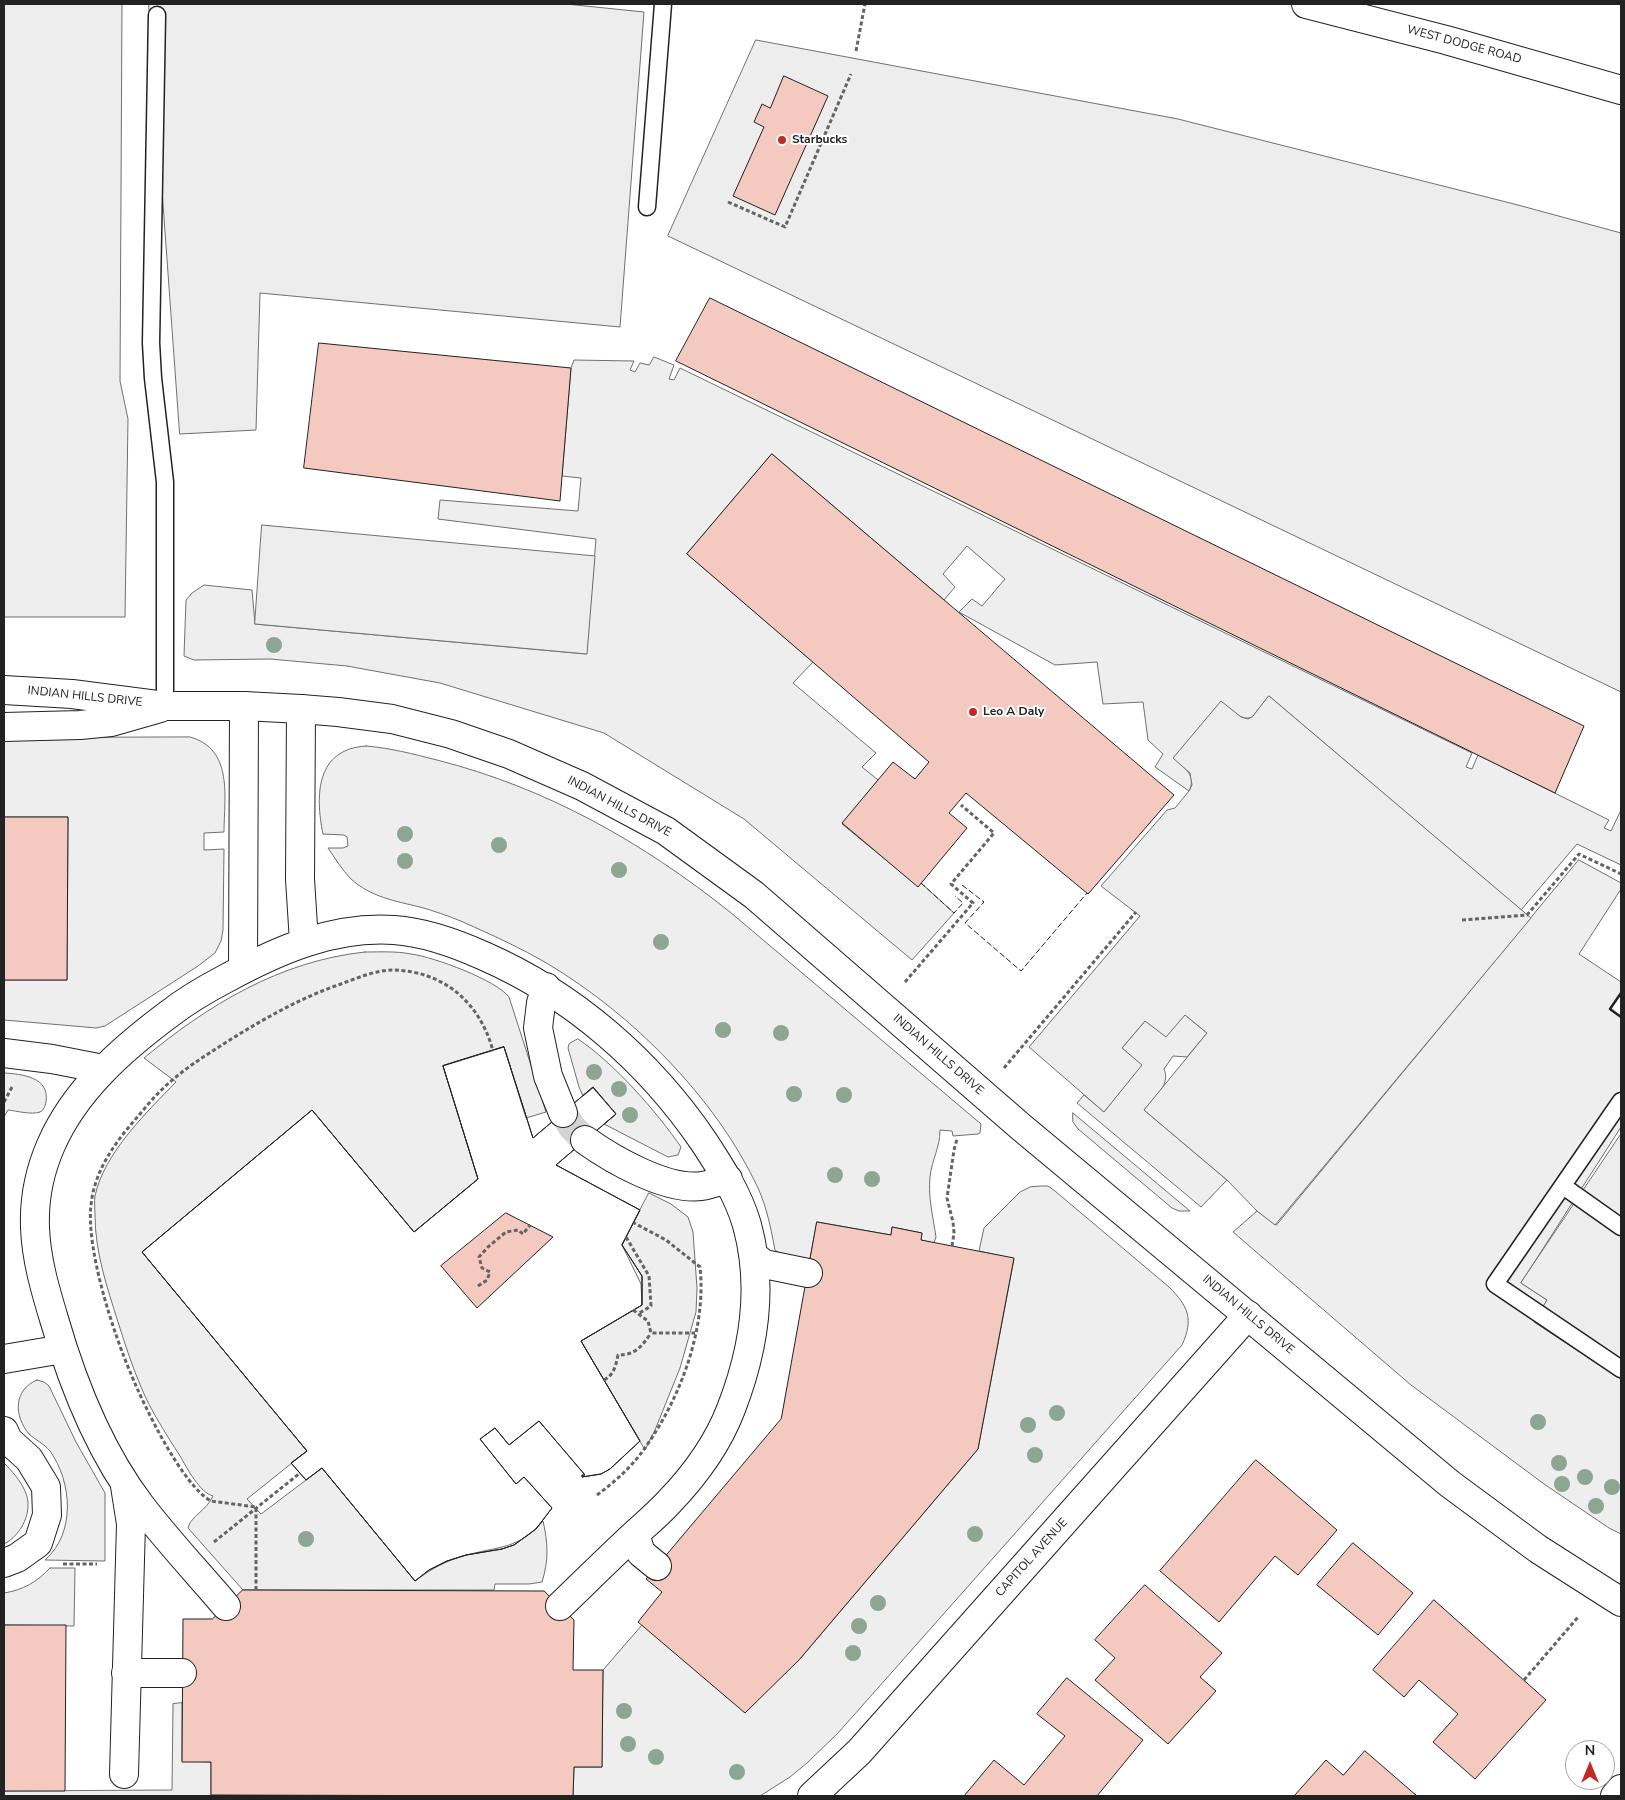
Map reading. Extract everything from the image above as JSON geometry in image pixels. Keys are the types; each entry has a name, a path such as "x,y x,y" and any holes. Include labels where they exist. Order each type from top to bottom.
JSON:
{"main road":[{"name":"WEST DODGE ROAD","path":"1306,4 1446,40 1621,90"},
{"name":"INDIAN HILLS DRIVE","path":"4,690 72,694 166,706 244,706 301,709 392,719 480,743 509,754 582,786 666,831 754,895 1016,1122 1450,1484 1538,1549 1621,1602"},
{"name":"INDIAN HILLS DRIVE","path":"4,727 80,726 112,722 166,706"},
{"path":"243,969 244,706"},
{"path":"301,709 300,879 304,942"},
{"path":"226,1606 141,1507 104,1447 87,1413 63,1349 42,1278 36,1248 35,1211 38,1186 48,1151 60,1126 79,1098 103,1069 177,1008 243,969 304,942 356,930 375,929 407,931 433,936 469,949 546,987 603,1030 643,1067 670,1096 696,1130 728,1179 746,1222 753,1255 756,1297 753,1330 741,1380 730,1412 718,1438 695,1472 669,1502 560,1606"},
{"path":"546,987 541,1003 538,1028 548,1076 562,1113"},
{"path":"4,1053 52,1059 103,1069"},
{"path":"585,1140 633,1168 660,1181 683,1186 701,1186 728,1179"},
{"path":"753,1255 764,1264 808,1273"},
{"name":"CAPITOL AVENUE","path":"812,1796 866,1745 1248,1315"},
{"path":"4,1359 63,1349"},
{"path":"4,1431 8,1440 29,1459 46,1487 46,1515 38,1543 17,1558 4,1562"},
{"path":"124,1774 131,1524 125,1482"},
{"path":"635,1534 642,1553 657,1566"},
{"path":"126,1673 182,1673"},
{"path":"1615,1796 1621,1789"}],"lane":[{"path":"647,207 663,4"},
{"path":"157,15 151,343 164,482 166,706"},
{"path":"1621,1101 1495,1284 1621,1369"},
{"path":"1563,1186 1621,1226"}],"path":[{"path":"856,51 864,4"},
{"path":"728,202 785,227 851,74"},
{"path":"905,982 973,903 951,884 994,833 961,805"},
{"path":"1462,920 1527,915 1580,854 1621,874"},
{"path":"1004,1068 1136,912"},
{"path":"256,1507 211,1501 205,1498 176,1462 135,1385 121,1352 104,1294 92,1234 91,1205 95,1187 105,1160 123,1134 163,1089 191,1065 265,1018 312,994 361,977 390,970 412,971 448,985 477,1014 488,1033 493,1051"},
{"path":"952,1246 953,1222 947,1198 957,1139"},
{"path":"597,1495 615,1481 638,1457 662,1422 679,1386 699,1318 702,1285 700,1267 666,1240 634,1223"},
{"path":"478,1286 487,1280 490,1272 482,1268 479,1257 506,1232 518,1230 524,1234 530,1225"},
{"path":"626,1237 649,1276 651,1306 638,1314"},
{"path":"633,1310 648,1321 652,1333"},
{"path":"652,1333 696,1333"},
{"path":"604,1380 608,1379 616,1368 618,1354 629,1354 641,1348 652,1333"},
{"path":"212,1544 300,1473"},
{"path":"256,1507 256,1590"},
{"path":"1524,1680 1580,1616"}],"shaded area":[{"path":"4,4 122,4 120,381 128,419 125,617 4,617"},
{"path":"149,4 566,4 644,12 620,327 260,293 256,430 180,434"},
{"path":"756,40 1178,119 1621,233 1621,692 668,236"},
{"path":"654,357 674,365 669,379 674,380 680,368 1472,753 1466,767 1472,769 1478,755 1609,820 1604,828 1611,831 1621,810 1621,865 1577,844 1521,910 1269,696 1252,717 1248,718 1236,714 1221,702 1174,758 1190,776 1191,785 1189,791 1155,767 1163,754 1148,740 1143,702 1103,704 1097,662 1055,665 959,612 972,599 982,606 1005,579 967,546 943,574 955,587 944,600 772,454 687,554 813,662 793,683 876,753 862,767 878,780 842,824 918,886 921,883 954,913 912,960 744,819 604,733 440,683 347,666 270,659 194,660 184,656 186,600 192,593 204,585 252,590 255,624 586,654 596,539 438,519 440,500 578,511 581,478 562,476 571,368 574,360 634,361 630,370 635,372 640,363 649,365"},
{"path":"262,525 595,556 587,654 255,624"},
{"path":"1269,696 1531,918 1275,1225 1257,1211 1227,1180 1144,1110 1207,1033 1185,1015 1166,1037 1145,1021 1122,1048 1142,1065 1104,1112 1029,1047 1140,916 1101,886 1167,810 1175,808 1189,791 1192,785 1190,773 1173,758 1221,701 1241,717 1248,719 1252,717"},
{"path":"190,737 204,743 214,752 220,763 225,790 224,832 204,833 204,850 224,849 223,930 221,941 215,953 105,1026 96,1028 4,1020 4,980 67,980 68,817 4,817 4,738"},
{"path":"366,746 437,760 517,786 592,820 628,841 663,863 730,912 981,1124 980,1133 978,1134 953,1136 952,1131 940,1130 930,1184 931,1207 936,1237 934,1243 921,1240 922,1233 892,1227 891,1235 817,1222 810,1259 784,1256 775,1250 758,1188 719,1122 669,1061 640,1033 610,1007 548,964 496,937 452,918 375,894 351,879 328,848 348,846 347,837 344,835 323,834 320,819 320,790 328,765 337,756 349,749"},
{"path":"1579,860 1621,883 1621,889 1579,954 1621,982 1621,993 1610,1009 1621,1017 1621,1127 1521,1283 1547,1300 1534,1322 1621,1379 1621,1534 1609,1528 1544,1484 1411,1385 1233,1232 1257,1211 1276,1225"},
{"path":"365,952 400,952 421,956 464,970 502,990 509,997 546,1112 526,1118 504,1047 443,1066 478,1179 414,1232 312,1110 142,1252 307,1451 247,1499 261,1514 322,1468 415,1581 453,1559 517,1542 526,1537 543,1521 547,1552 542,1582 495,1584 494,1590 243,1590 188,1528 192,1520 213,1496 203,1490 194,1479 149,1405 132,1363 106,1283 99,1256 96,1229 95,1198 100,1180 107,1164 128,1134 176,1082 144,1058 194,1020 247,988 304,965 334,957"},
{"path":"1185,1015 1207,1033 1187,1057 1173,1056 1164,1069 1166,1075 1163,1086 1157,1096 1144,1110 1227,1180 1201,1207 1077,1103 1084,1095 1104,1112 1141,1065 1122,1048 1145,1021"},
{"path":"578,1039 620,1074 660,1119 681,1147 678,1155 668,1157 604,1124 616,1114 593,1088 583,1096 568,1048 569,1044"},
{"path":"4,1073 26,1076 39,1082 44,1087 46,1102 40,1112 8,1110 4,1117"},
{"path":"1073,1113 1190,1211 1179,1211 1172,1208 1078,1129 1073,1122"},
{"path":"1621,1134 1621,1379 1534,1321 1547,1300 1521,1283"},
{"path":"1048,1186 1055,1191 1176,1294 1185,1307 1188,1320 1188,1328 1182,1345 838,1733 790,1777 760,1796 573,1796 574,1767 602,1767 603,1670 642,1625 799,1660 978,1449 1014,1259 979,1251 984,1228 1020,1192 1030,1187"},
{"path":"649,1193 671,1204 688,1217 693,1232 697,1288 696,1312 680,1368 645,1450 581,1341 642,1305 641,1284 622,1245"},
{"path":"37,1380 49,1386 76,1442 105,1493 105,1561 45,1560 55,1549 62,1536 66,1522 67,1507 63,1477 57,1463 50,1451 29,1434 24,1427 19,1412 18,1404 20,1397 29,1384"},
{"path":"4,1463 23,1487 28,1506 25,1521 21,1528 16,1535 4,1544"},
{"path":"50,1568 75,1568 74,1626 4,1625 4,1593 29,1585"},
{"path":"182,1703 182,1761 211,1762 211,1795 394,1796 4,1796 4,1791 172,1790 173,1704"}],"building":[{"path":"784,76 828,96 775,215 733,196 764,127 754,122 762,104 770,108"},
{"path":"710,298 1584,726 1555,793 676,361"},
{"path":"319,343 571,368 560,501 304,468"},
{"name":"Leo A Daly","path":"772,454 1174,795 1088,894 966,793 949,813 967,828 918,887 842,823 893,762 915,779 929,762 687,554"},
{"path":"4,817 68,817 67,980 4,980"},
{"path":"504,1047 533,1138 593,1087 616,1114 556,1165 640,1210 622,1245 642,1276 642,1305 581,1341 640,1441 610,1469 601,1474 582,1477 582,1475 585,1475 539,1421 509,1445 495,1428 480,1439 516,1484 524,1477 552,1508 536,1529 514,1545 447,1561 429,1570 415,1581 322,1468 306,1480 291,1463 307,1451 142,1252 312,1110 414,1232 478,1179 443,1066","holes":["506,1213 553,1237 477,1308 441,1266"]},
{"path":"504,1047 533,1138 593,1087 616,1114 556,1165 640,1210 622,1245 642,1276 642,1305 581,1341 640,1441 610,1469 601,1474 582,1477 582,1475 585,1475 539,1421 509,1445 495,1428 480,1439 516,1484 524,1477 552,1508 536,1529 514,1545 447,1561 429,1570 415,1581 322,1468 306,1480 291,1463 307,1451 142,1252 312,1110 414,1232 478,1179 443,1066"},
{"path":"817,1222 891,1235 892,1227 922,1233 921,1240 1014,1258 978,1449 799,1660 745,1713 638,1622 662,1592 646,1579 781,1419"},
{"path":"1256,1460 1337,1530 1298,1575 1275,1556 1219,1622 1160,1571"},
{"path":"1353,1543 1413,1593 1378,1635 1317,1585"},
{"path":"1145,1585 1222,1653 1200,1677 1216,1691 1168,1744 1095,1680 1115,1658 1095,1640"},
{"path":"243,1590 544,1591 574,1620 573,1670 603,1670 602,1767 574,1767 573,1796 211,1795 211,1762 182,1762 183,1619 212,1619"},
{"path":"1434,1600 1546,1700 1475,1779 1433,1742 1458,1714 1419,1680 1404,1697 1373,1670"},
{"path":"4,1625 66,1625 65,1791 4,1791"},
{"path":"1067,1678 1143,1740 1097,1796 964,1796 994,1760 1024,1785 1065,1736 1037,1714"},
{"path":"1365,1751 1417,1796 1294,1796 1326,1760 1343,1775"}],"tunnel":[{"path":"563,1113 572,1127 585,1140"}],"fence":[{"path":"921,883 954,913 963,903 955,896"},
{"path":"962,885 984,902 965,923 1021,971 1087,893"}],"wall":[{"path":"1621,993 1610,1009 1621,1017"}],"place":[{"name":"Starbucks","path":"782,140"},
{"name":"Leo A Daly","path":"973,712"}]}
